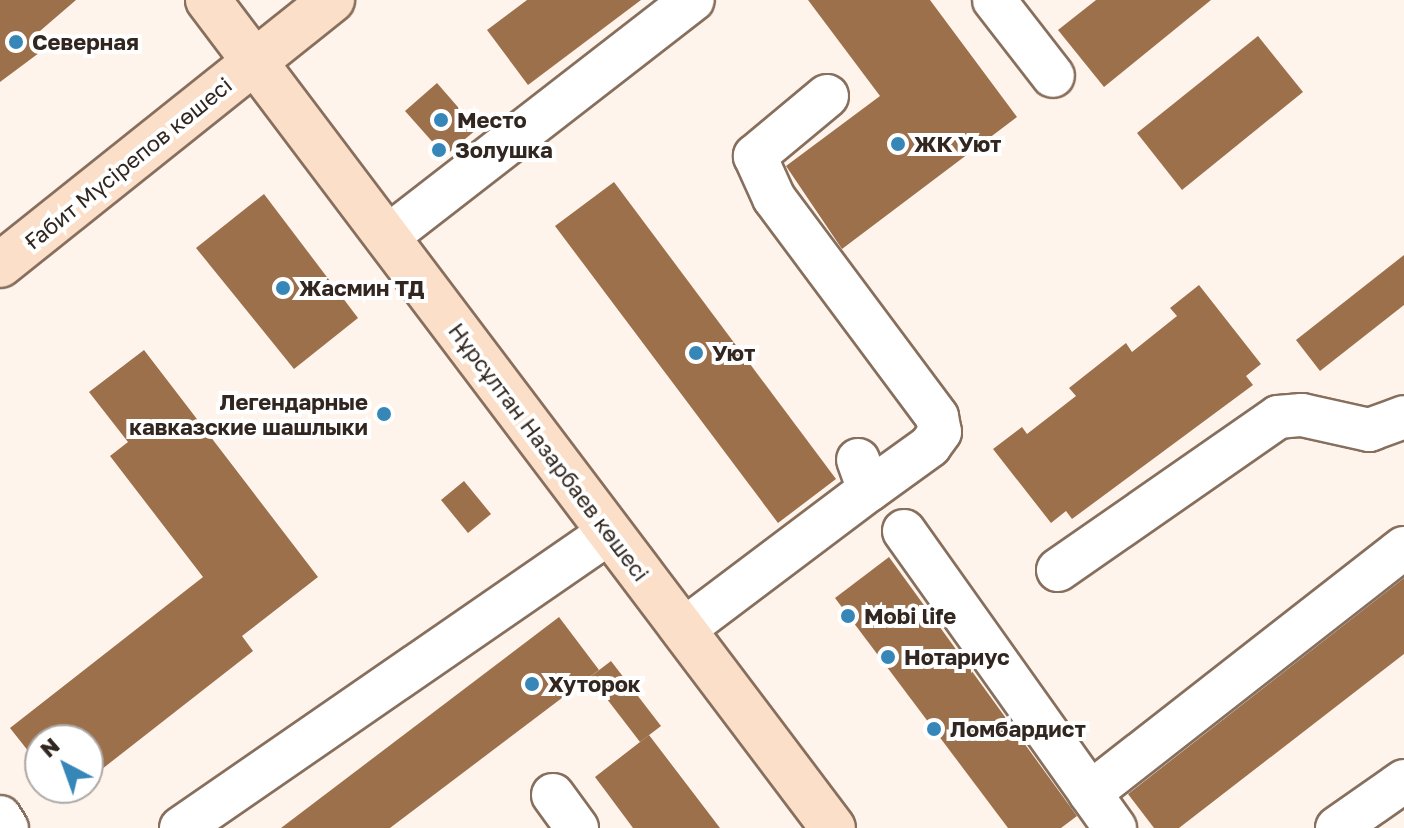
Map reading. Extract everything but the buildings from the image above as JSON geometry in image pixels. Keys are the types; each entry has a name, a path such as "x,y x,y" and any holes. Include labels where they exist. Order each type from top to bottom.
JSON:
{"main road":[{"name":"Нұрсұлтан Назарбаев көшесі","path":"208,0 833,828"},
{"name":"Ғабит Мүсірепов көшесі","path":"0,265 332,0"}],"street":[{"path":"387,237 693,0"},
{"path":"994,0 1053,76"},
{"path":"683,630 864,475 930,446 940,432 937,417 774,198 755,156 827,96"},
{"path":"1058,570 1278,417 1302,415 1369,430 1404,417"},
{"path":"904,531 1115,828"},
{"path":"181,828 610,532"},
{"path":"1090,793 1404,548"},
{"path":"1337,828 1404,781"},
{"path":"553,795 577,828"},
{"path":"0,817 7,828"}],"place":[{"name":"Северная","path":"16,42"},
{"name":"Место","path":"441,120"},
{"name":"ЖК Уют","path":"898,144"},
{"name":"Золушка","path":"439,150"},
{"name":"Жасмин ТД","path":"283,288"},
{"name":"Уют","path":"696,353"},
{"name":"Легендарные кавказские шашлыки","path":"384,414"},
{"name":"Mobi life","path":"848,616"},
{"name":"Нотариус","path":"888,657"},
{"name":"Хуторок","path":"532,684"},
{"name":"Ломбардист","path":"934,729"}]}
